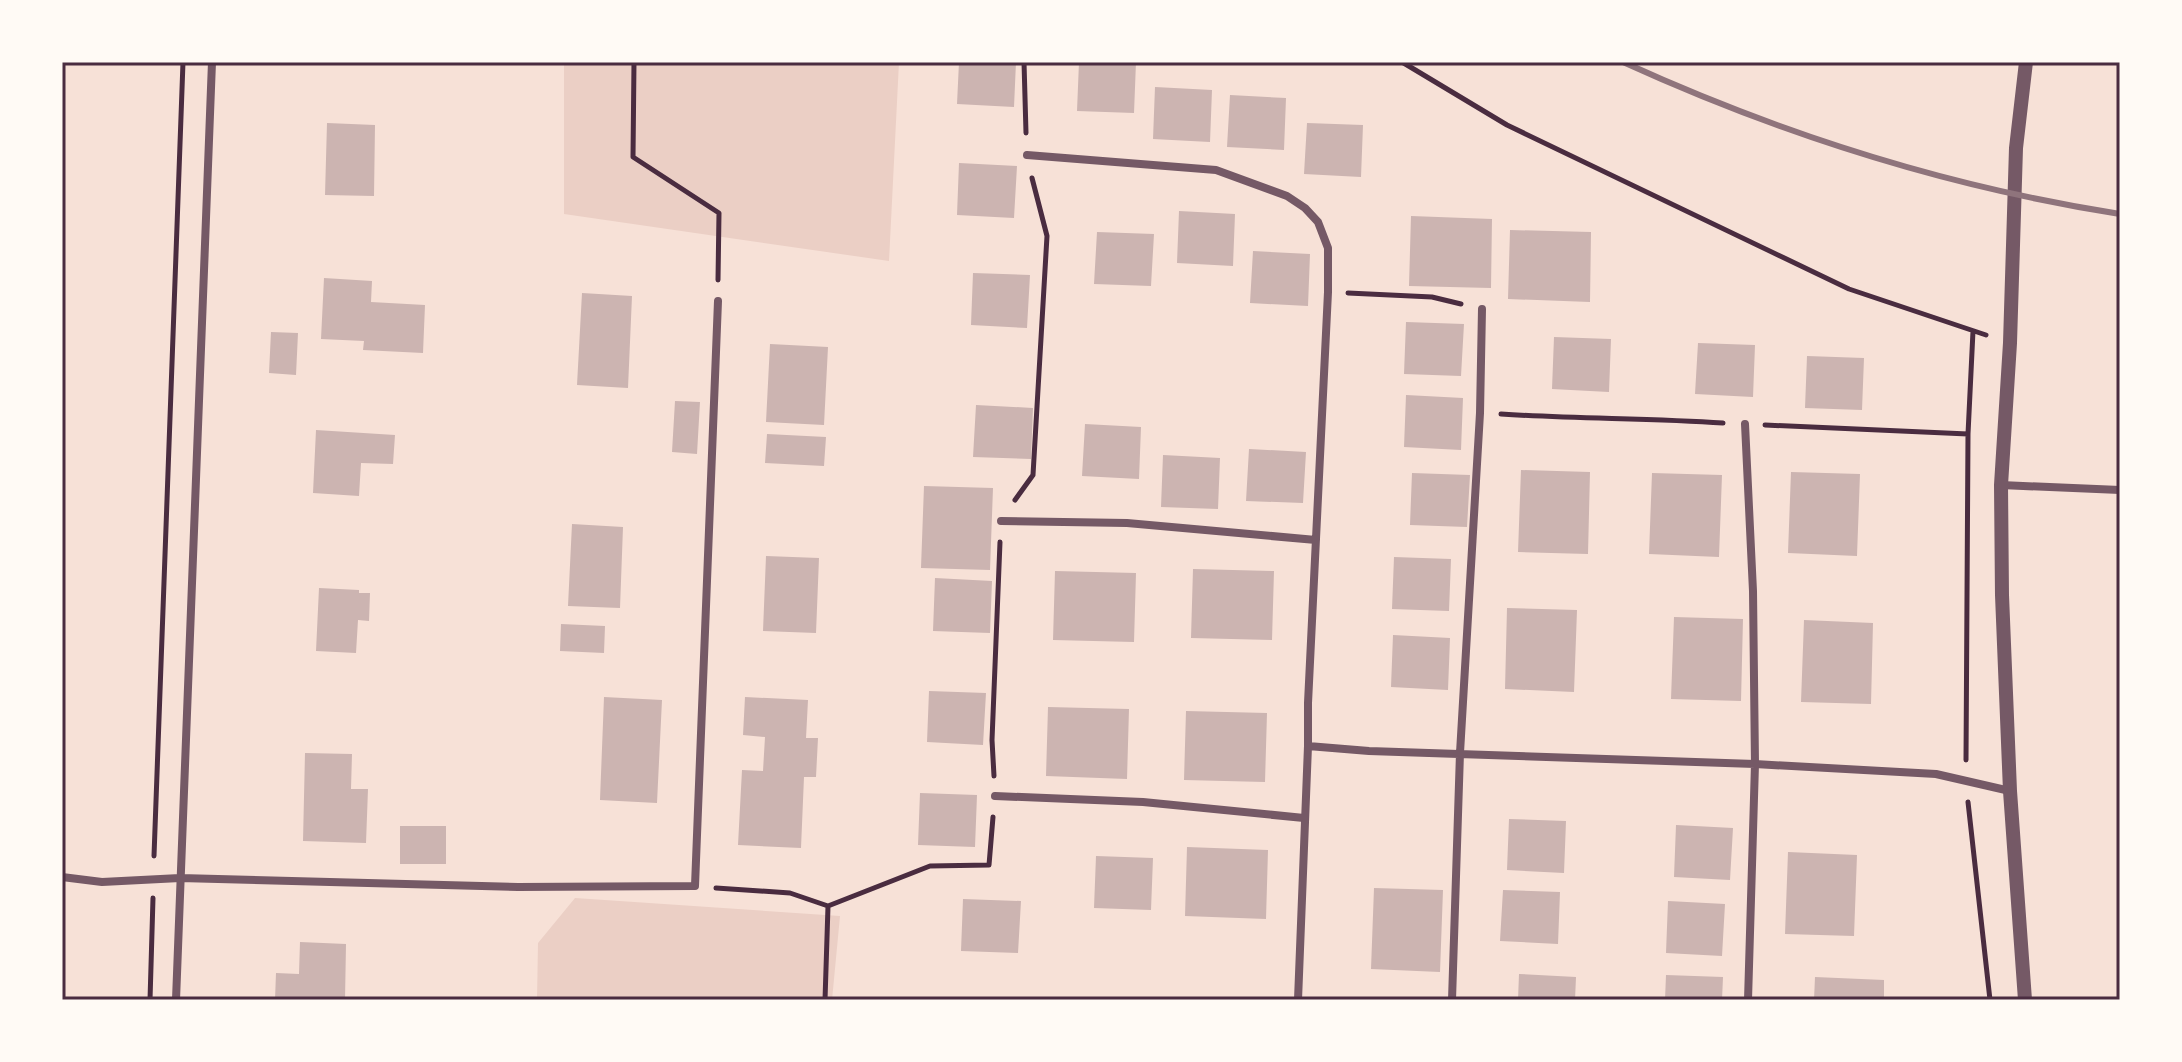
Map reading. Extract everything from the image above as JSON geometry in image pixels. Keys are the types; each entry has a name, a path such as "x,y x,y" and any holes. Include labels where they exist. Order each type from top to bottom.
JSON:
{"street":[{"path":"176,1000 212,62"},
{"path":"2025,1000 2010,791 2001,485 2010,343 2016,148 2026,62"},
{"path":"1027,155 1216,170 1287,196 1305,208 1318,222 1328,248 1298,1000"},
{"path":"62,877 102,882 180,878 518,887 695,886 718,301"},
{"path":"1452,1000 1460,753 1480,413 1482,309"},
{"path":"1745,424 1753,591 1755,764 1748,1000"},
{"path":"2001,485 2120,490"},
{"path":"1001,521 1127,523 1316,540"},
{"path":"1308,746 1936,774 2010,791"},
{"path":"995,796 1143,802 1304,818"}],"path":[{"path":"150,1000 183,62"},
{"path":"634,62 633,157 719,213 718,301"},
{"path":"695,886 790,893 828,906 930,866 989,865 995,796 992,740 1001,521 1033,475 1047,236 1027,155 1024,62"},
{"path":"1402,62 1507,125 1849,289 2010,343"},
{"path":"1328,292 1432,297 1482,309"},
{"path":"1973,331 1968,434 1966,780 1990,1000"},
{"path":"1480,413 1675,420"},
{"path":"1825,429 1968,434"},
{"path":"825,1000 828,906"}],"shaded area":[{"path":"564,62 899,62 889,261 564,214"},
{"path":"575,898 840,916 832,1000 537,1000 538,943"}],"building":[{"path":"959,62 1016,62 1014,107 957,104"},
{"path":"1079,62 1136,62 1134,113 1077,111"},
{"path":"1155,87 1212,90 1210,142 1153,139"},
{"path":"1230,95 1286,98 1284,150 1227,147"},
{"path":"327,123 375,125 374,196 325,195"},
{"path":"1307,123 1363,125 1361,177 1304,174"},
{"path":"959,163 1017,166 1014,218 957,215"},
{"path":"1179,211 1235,214 1233,266 1177,263"},
{"path":"1411,216 1492,219 1491,288 1409,286"},
{"path":"1510,230 1591,232 1590,302 1508,299"},
{"path":"1097,232 1154,234 1151,286 1094,284"},
{"path":"1253,251 1310,254 1308,306 1250,303"},
{"path":"973,273 1030,275 1027,328 971,325"},
{"path":"324,278 372,281 371,302 425,305 423,353 363,350 364,341 321,339"},
{"path":"582,293 632,296 628,388 577,385"},
{"path":"1406,322 1464,324 1461,376 1404,374"},
{"path":"271,332 298,333 296,375 269,373"},
{"path":"1554,337 1611,339 1609,392 1552,389"},
{"path":"1698,343 1755,345 1753,397 1695,394"},
{"path":"770,344 828,347 824,425 766,422"},
{"path":"1807,356 1864,358 1862,410 1805,408"},
{"path":"1406,395 1463,398 1461,450 1404,447"},
{"path":"675,401 700,402 697,454 672,452"},
{"path":"976,405 1033,408 1031,459 973,457"},
{"path":"1085,424 1141,427 1139,479 1082,476"},
{"path":"316,430 395,435 393,464 361,463 359,496 313,493"},
{"path":"767,434 826,437 824,466 765,463"},
{"path":"1249,449 1306,452 1303,503 1246,501"},
{"path":"1163,455 1220,458 1218,509 1161,507"},
{"path":"1521,470 1590,472 1588,554 1518,552"},
{"path":"1791,472 1860,474 1857,556 1788,553"},
{"path":"1412,473 1470,475 1467,527 1410,525"},
{"path":"1652,473 1722,475 1719,557 1649,554"},
{"path":"924,486 993,488 990,570 921,568"},
{"path":"572,524 623,527 620,608 568,606"},
{"path":"766,556 819,558 816,633 763,631"},
{"path":"1394,557 1451,559 1449,611 1392,609"},
{"path":"1193,569 1274,571 1272,640 1191,638"},
{"path":"1055,571 1136,573 1134,642 1053,640"},
{"path":"935,578 992,581 990,633 933,631"},
{"path":"319,588 370,593 369,621 358,620 356,653 316,651"},
{"path":"1507,608 1577,610 1574,692 1505,689"},
{"path":"1674,617 1743,619 1741,701 1671,699"},
{"path":"1804,620 1873,623 1871,704 1801,702"},
{"path":"561,624 605,626 604,653 560,651"},
{"path":"1393,635 1450,638 1448,690 1391,687"},
{"path":"929,691 986,693 983,745 927,742"},
{"path":"604,697 662,700 657,803 600,800"},
{"path":"745,697 808,700 806,738 818,738 816,777 804,777 801,848 738,845 742,770 763,771 765,737 743,735"},
{"path":"1048,707 1129,709 1127,779 1046,776"},
{"path":"1186,711 1267,713 1265,782 1184,780"},
{"path":"305,753 352,754 351,789 368,789 366,843 303,841"},
{"path":"920,793 977,795 975,847 918,845"},
{"path":"1509,819 1566,821 1564,873 1507,870"},
{"path":"1676,825 1733,828 1730,880 1674,877"},
{"path":"400,826 446,826 446,864 400,864"},
{"path":"1187,847 1268,850 1266,919 1185,916"},
{"path":"1788,852 1857,855 1854,936 1785,934"},
{"path":"1096,856 1153,858 1151,910 1094,908"},
{"path":"1374,888 1443,890 1440,972 1371,969"},
{"path":"1503,890 1560,892 1558,944 1500,941"},
{"path":"963,899 1021,901 1018,953 961,951"},
{"path":"1668,901 1725,904 1722,956 1666,953"},
{"path":"300,942 346,944 345,1000 275,1000 276,973 299,974"},
{"path":"1519,974 1576,977 1575,1000 1518,1000"},
{"path":"1666,975 1723,977 1722,1000 1665,1000"},
{"path":"1815,977 1884,980 1884,1000 1814,1000"}],"railway":[{"path":"1623,62 1743,112 1866,155 1992,189 2120,214"}]}
